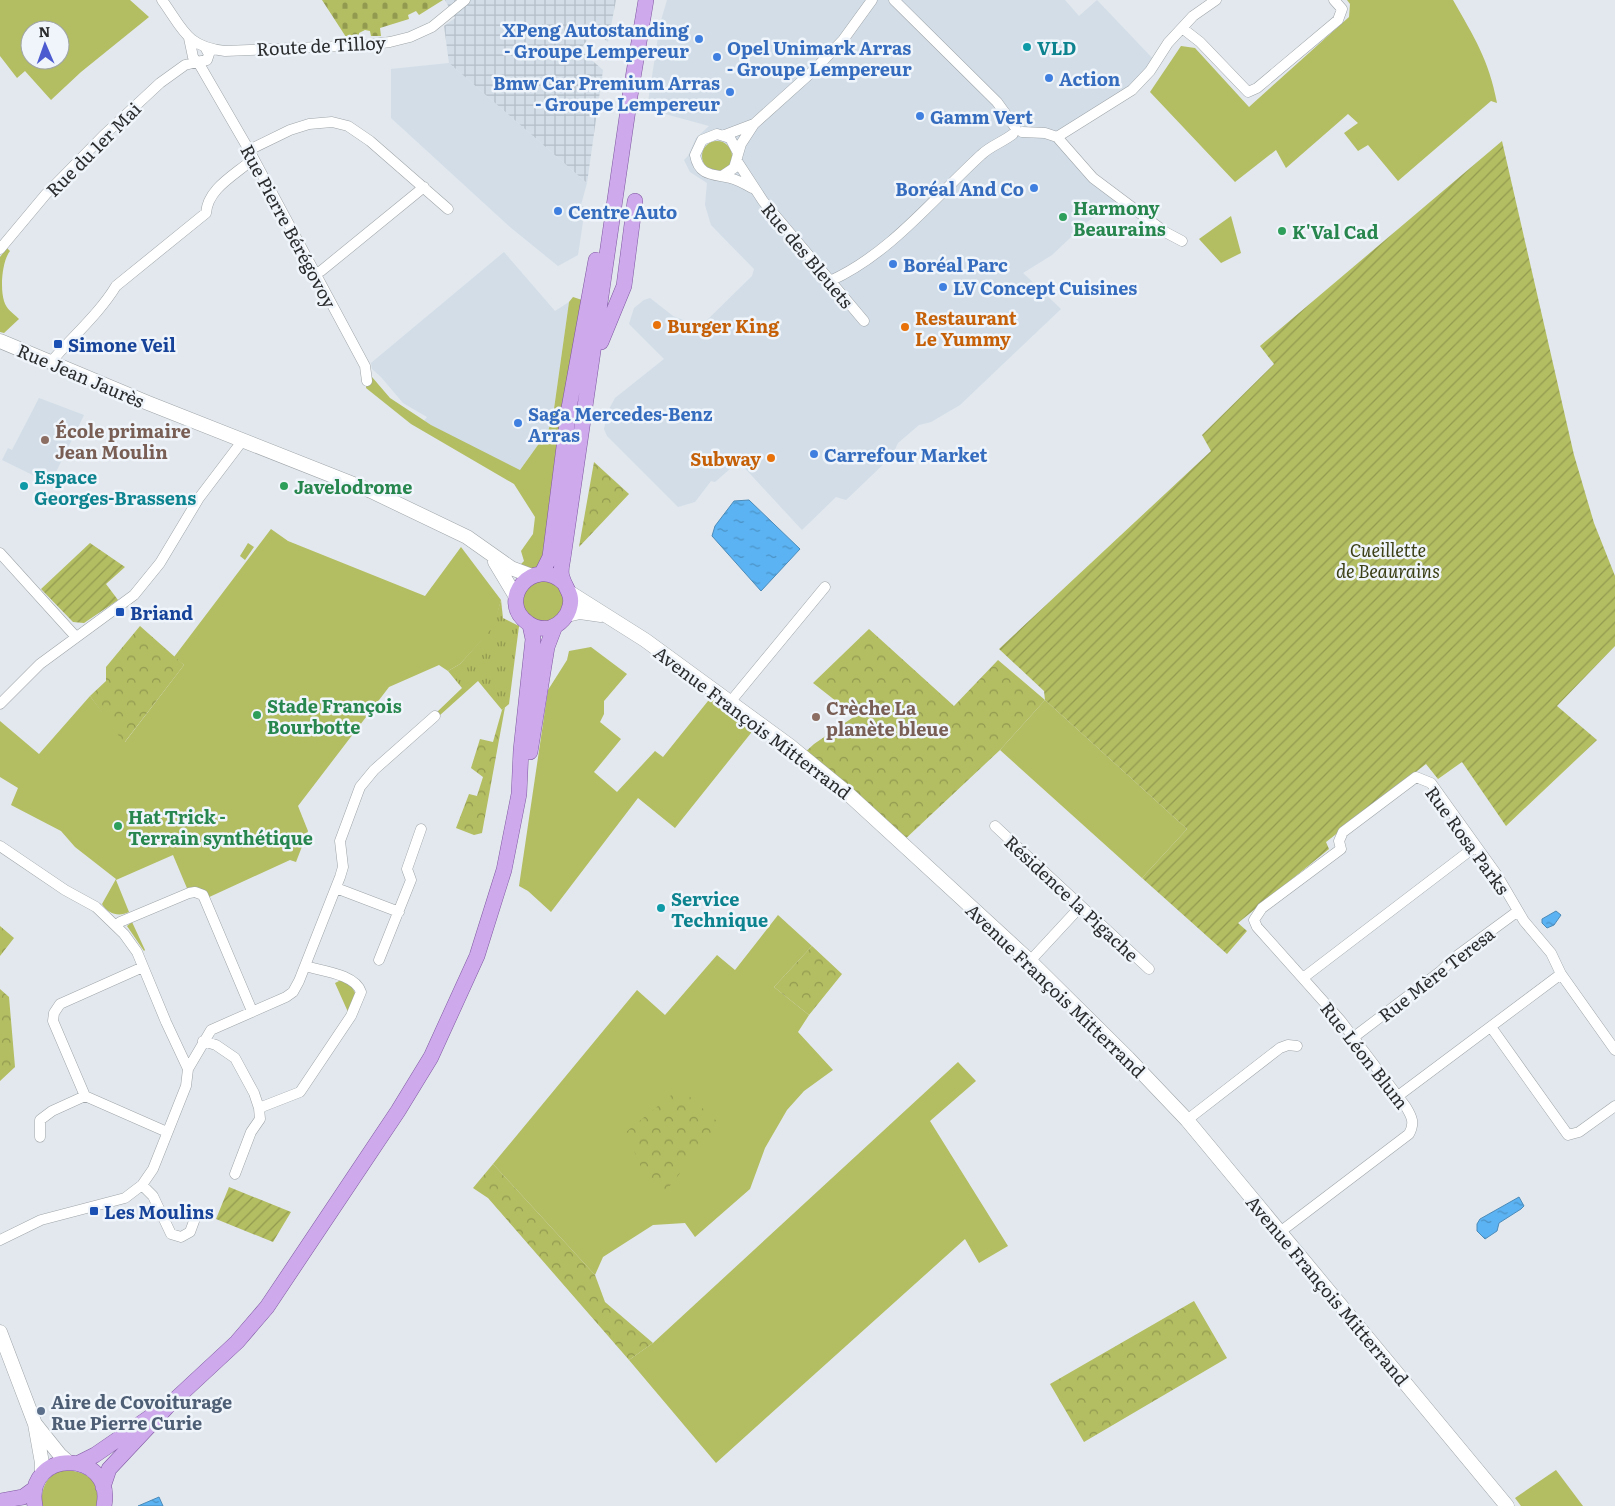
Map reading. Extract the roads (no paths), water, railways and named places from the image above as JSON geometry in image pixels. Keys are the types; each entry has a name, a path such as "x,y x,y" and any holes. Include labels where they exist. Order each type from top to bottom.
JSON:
{"main road":[{"path":"516,597 520,586 537,574 550,556 569,408 608,194 639,0"},
{"path":"567,615 571,601 562,565 630,96 646,0"},
{"path":"585,406 595,379 602,342 624,286 635,200"},
{"name":"Rue Jean Jaurès","path":"0,341 318,469 416,512 467,537 490,555"},
{"path":"490,555 511,568 555,576 567,588"},
{"path":"490,555 516,597 519,613 530,625 533,639 520,750 519,794"},
{"name":"Avenue François Mitterrand","path":"567,588 605,616 645,640 732,701 846,792 1030,961 1122,1051 1187,1120 1507,1506"},
{"path":"104,1506 103,1487 108,1469 167,1407 237,1342 267,1307 398,1110 430,1057 455,1007 486,932 506,860 519,794 527,766 547,647 555,626 567,615 580,612 605,616"},
{"path":"530,625 542,628 555,626"},
{"path":"0,1332 35,1424 42,1463 42,1475"},
{"path":"0,1501 23,1497 34,1489 42,1475 54,1466 74,1463 95,1456 167,1407"},
{"path":"35,1424 60,1455 94,1472 103,1487"},
{"path":"34,1489 35,1506"}],"street":[{"path":"162,0 202,56"},
{"name":"Route de Tilloy","path":"202,56 225,51 366,45 390,42 410,37 432,27 465,0"},
{"path":"722,176 734,168 744,138 754,124 813,71 843,40 872,0"},
{"path":"894,0 997,102 1016,131"},
{"path":"1057,137 1132,90 1150,72 1168,43 1193,16 1216,0"},
{"path":"1182,28 1200,42 1248,92 1257,88 1338,20 1342,9 1334,0"},
{"name":"Rue Pierre Bérégovoy","path":"202,56 205,72 365,366 367,381"},
{"name":"Rue du 1er Mai","path":"0,249 46,194 104,136 160,83 185,65 202,56"},
{"path":"51,362 58,352 106,302 116,286 206,212 206,205 217,186 226,182 251,155 295,128 308,124 332,122 359,132 448,209"},
{"path":"754,124 725,135 717,134 706,137 698,144 695,155 698,165 703,172 709,175 722,176 754,189"},
{"path":"830,281 854,267 904,231 982,153 1016,131 1045,133 1057,137 1093,178 1165,232 1182,241"},
{"path":"725,135 734,143 738,157"},
{"name":"Rue des Bleuets","path":"738,157 754,189 864,321"},
{"path":"314,274 321,271 424,187"},
{"path":"0,704 29,674 134,595 160,563 199,498 243,440"},
{"path":"0,554 76,637"},
{"path":"732,701 825,586"},
{"path":"0,1240 41,1220 125,1198 142,1185 153,1169 166,1132 186,1086 188,1069 211,1030 293,992 340,877 343,867 340,842 360,788 374,770 435,716"},
{"name":"Rue Rosa Parks","path":"1257,927 1254,920 1262,908 1341,849 1339,841 1344,832 1416,777 1431,783 1497,875 1518,911 1551,953 1561,974 1615,1050"},
{"name":"Résidence la Pigache","path":"995,826 1080,907 1149,969"},
{"path":"379,960 411,880 407,869 421,829"},
{"path":"0,846 50,880 96,907 117,926 137,952 188,1069"},
{"path":"1303,978 1476,846"},
{"path":"336,888 399,912"},
{"path":"117,926 120,922 189,893 196,892 203,895 252,1011"},
{"path":"1030,961 1080,907"},
{"name":"Rue Mère Teresa","path":"1354,1037 1518,911"},
{"name":"Rue Léon Blum","path":"1257,927 1354,1037 1412,1116 1413,1126 1409,1134 1280,1232"},
{"path":"259,1108 300,1092 351,1016 361,992 359,984 352,980 305,966"},
{"path":"143,967 60,1004 54,1013 53,1021 85,1096 166,1132"},
{"path":"1398,1096 1561,974"},
{"path":"1491,1026 1568,1135 1579,1132 1615,1106"},
{"path":"203,1041 216,1045 235,1058 254,1093 259,1108 260,1118 251,1132 235,1174"},
{"path":"1187,1120 1280,1048 1288,1045 1296,1046"},
{"path":"40,1137 40,1120 52,1111 85,1096"},
{"path":"142,1185 153,1196 171,1234 181,1237 190,1232 197,1214"}],"water":[{"path":"749,500 800,549 761,591 712,536 715,526 734,501"},
{"path":"1556,911 1561,915 1554,925 1547,928 1542,923 1542,919"},
{"path":"1519,1197 1524,1206 1499,1223 1497,1231 1485,1239 1477,1231 1477,1224 1480,1219"},
{"path":"159,1497 163,1506 138,1506"}],"place":[{"name":"XPeng Autostanding - Groupe Lempereur","path":"699,39"},
{"name":"VLD","path":"1027,47"},
{"name":"Opel Unimark Arras - Groupe Lempereur","path":"717,57"},
{"name":"Action","path":"1049,78"},
{"name":"Bmw Car Premium Arras - Groupe Lempereur","path":"730,92"},
{"name":"Gamm Vert","path":"920,116"},
{"name":"Boréal And Co","path":"1034,188"},
{"name":"Centre Auto","path":"558,211"},
{"name":"Harmony Beaurains","path":"1063,217"},
{"name":"K'Val Cad","path":"1282,231"},
{"name":"Boréal Parc","path":"893,264"},
{"name":"LV Concept Cuisines","path":"943,287"},
{"name":"Burger King","path":"657,325"},
{"name":"Restaurant Le Yummy","path":"905,327"},
{"name":"Simone Veil","path":"58,344"},
{"name":"Saga Mercedes-Benz Arras","path":"518,423"},
{"name":"École primaire Jean Moulin","path":"45,440"},
{"name":"Carrefour Market","path":"814,454"},
{"name":"Subway","path":"771,458"},
{"name":"Espace Georges-Brassens","path":"24,486"},
{"name":"Javelodrome","path":"284,486"},
{"name":"Briand","path":"120,612"},
{"name":"Stade François Bourbotte","path":"257,715"},
{"name":"Crèche La planète bleue","path":"816,717"},
{"name":"Hat Trick - Terrain synthétique","path":"118,826"},
{"name":"Service Technique","path":"661,908"},
{"name":"Les Moulins","path":"94,1211"},
{"name":"Aire de Covoiturage Rue Pierre Curie","path":"41,1411"}],"park label":[{"name":"Cueillette de Beaurains","path":"1388,559"}]}
